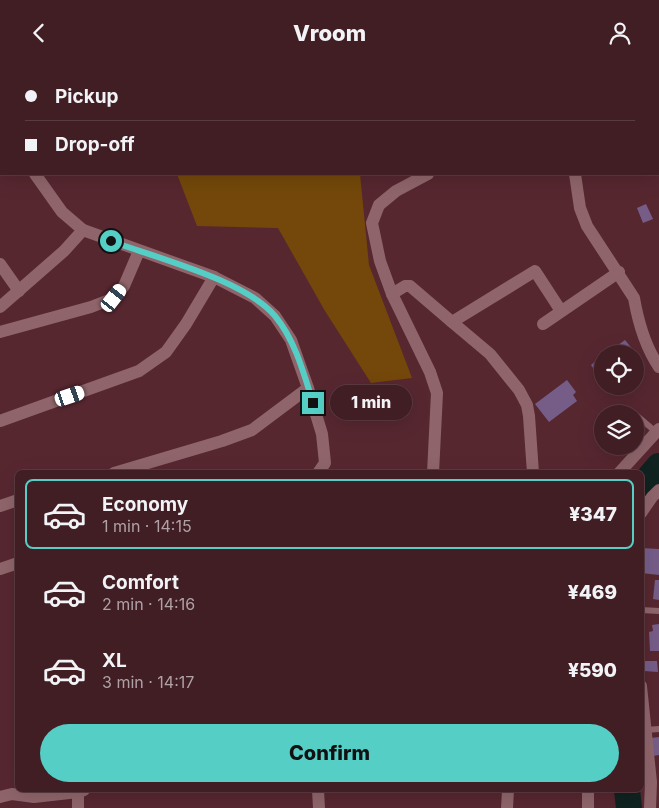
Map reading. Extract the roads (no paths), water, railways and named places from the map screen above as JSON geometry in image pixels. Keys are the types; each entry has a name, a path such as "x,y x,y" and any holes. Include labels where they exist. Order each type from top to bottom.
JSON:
{"street":[{"path":"36,175 62,212 83,230 214,277 254,298 275,316 291,340 308,388 324,448 325,463 320,470"},
{"path":"423,175 396,191 379,205 372,223 380,261 392,294 430,372 437,393 433,470"},
{"path":"575,175 580,208 587,226 619,272 634,298 649,350 659,367"},
{"path":"0,307 64,251 83,230"},
{"path":"0,332 91,307 114,298 124,286 139,251"},
{"path":"0,264 18,291"},
{"path":"452,323 535,271 561,311"},
{"path":"543,324 619,272"},
{"path":"0,421 139,371 166,352 186,324 214,277"},
{"path":"392,294 405,286 410,286 490,354 519,389 527,405 533,470"},
{"path":"124,470 222,441 252,430 308,388"},
{"path":"621,470 657,431"},
{"path":"644,509 659,490"},
{"path":"0,505 15,502"},
{"path":"0,569 15,564"},
{"path":"644,712 651,782 650,808"},
{"path":"0,797 12,794 34,797 73,792"},
{"path":"78,808 81,792"},
{"path":"318,792 320,808"},
{"path":"507,808 508,792"},
{"path":"588,792 588,808"}],"lane":[{"path":"644,421 657,431"},
{"path":"644,610 659,611"},
{"path":"646,730 659,729"}],"waterway":[{"path":"644,484 659,466"},
{"path":"627,792 629,808"}]}
